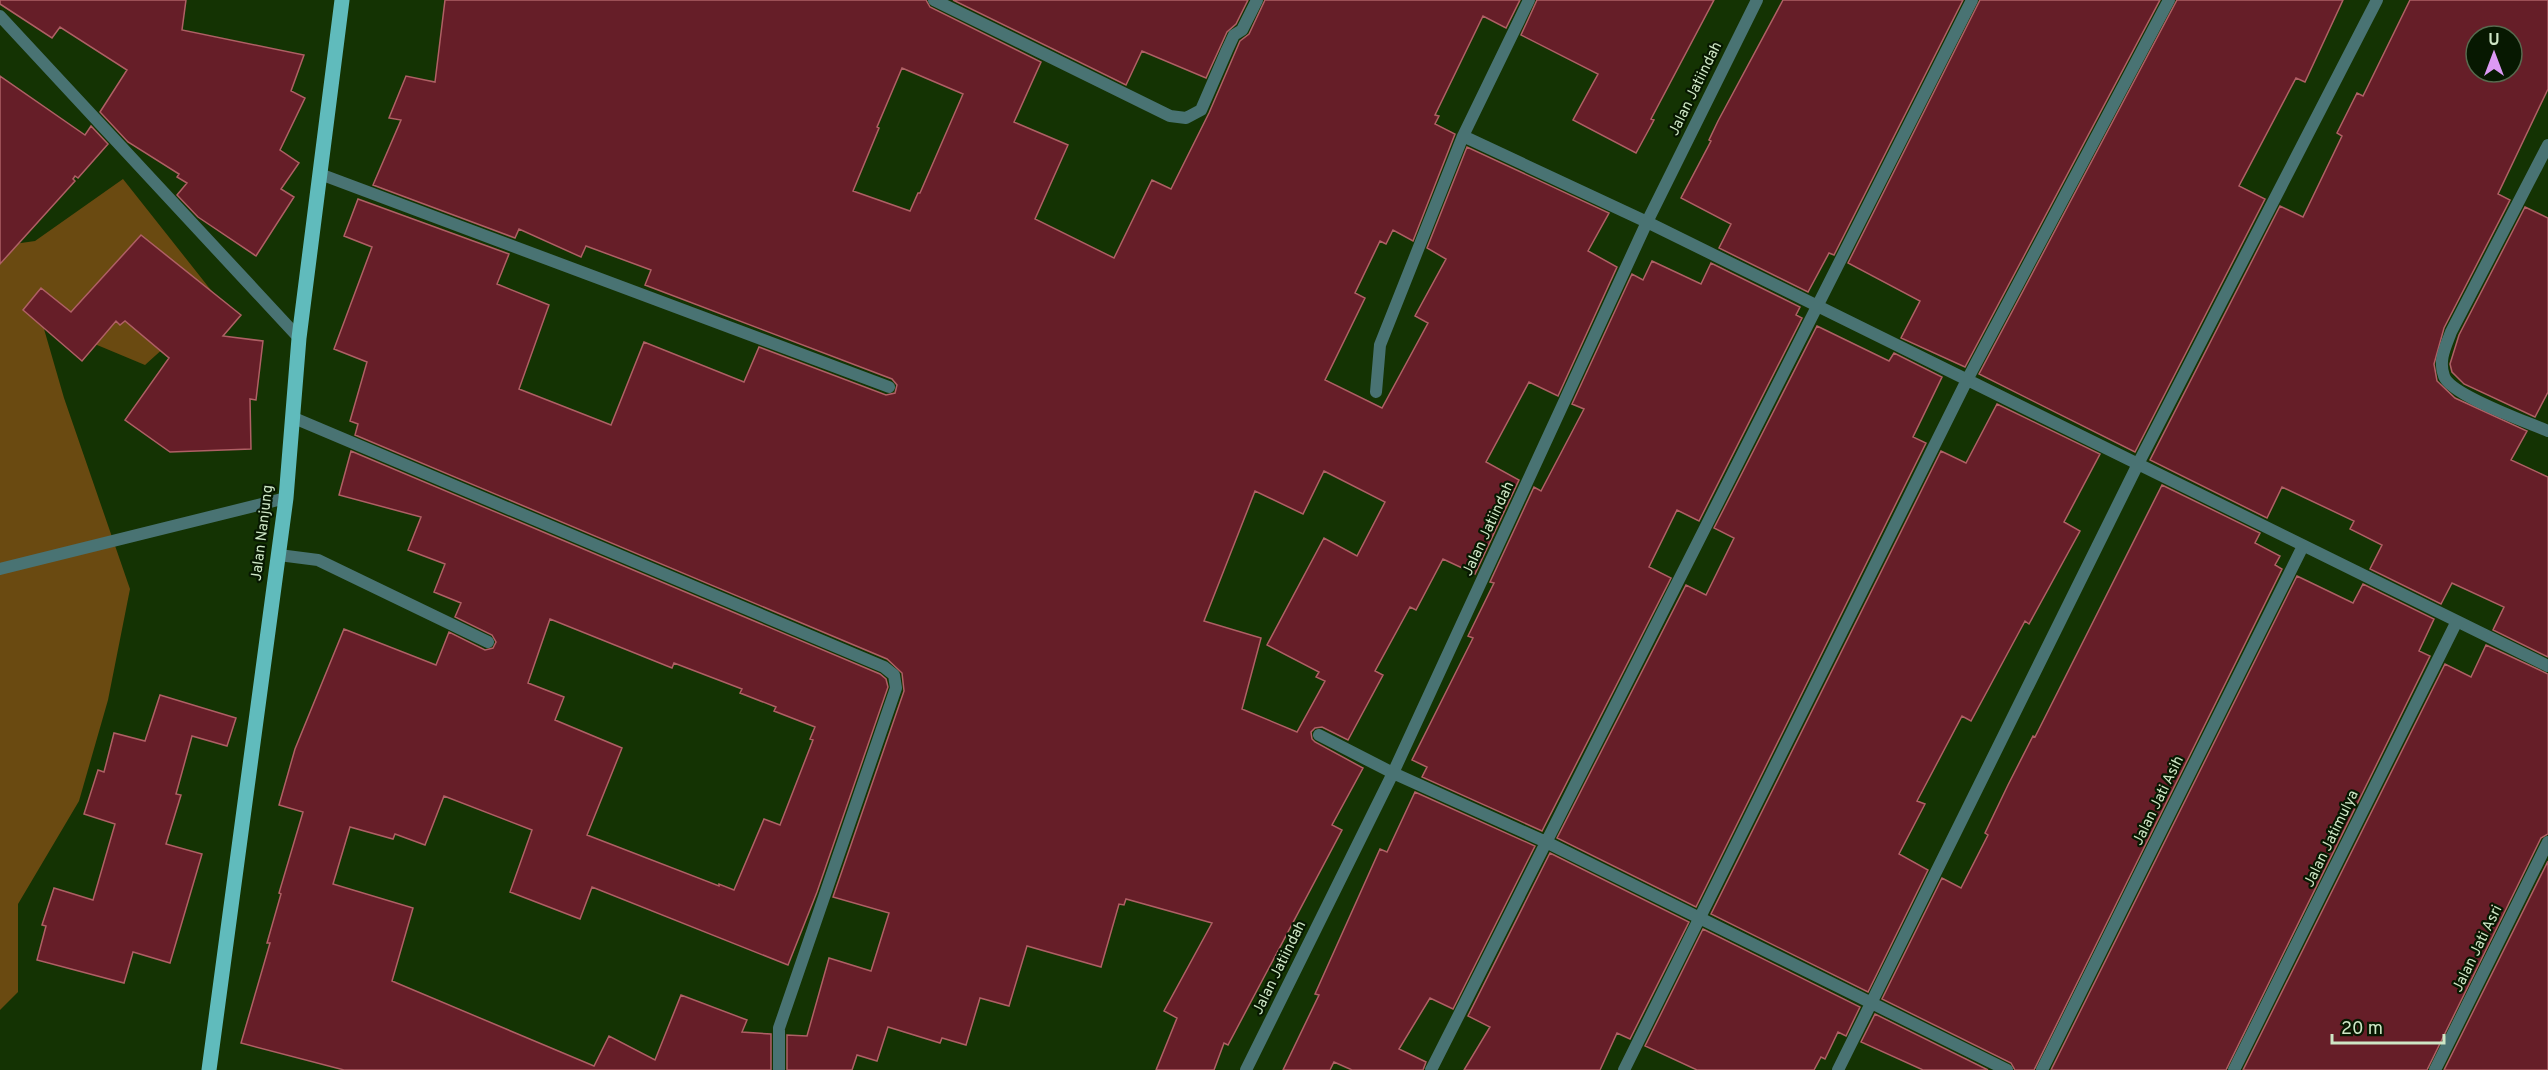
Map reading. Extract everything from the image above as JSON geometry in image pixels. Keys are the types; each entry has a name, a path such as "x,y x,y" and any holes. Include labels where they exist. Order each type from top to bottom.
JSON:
{"main road":[{"name":"Jalan Nanjung","path":"208,1070 279,555 294,418 299,338 342,0"}],"street":[{"path":"934,0 1170,116 1186,118 1201,110 1205,104 1234,35 1242,30 1257,0"},
{"path":"1376,392 1380,345 1463,136 1529,0"},
{"name":"Jalan Jatiindah","path":"1246,1070 1393,773 1647,222 1757,0"},
{"path":"1431,1070 1972,0"},
{"path":"1624,1070 1967,380 2169,0"},
{"path":"1838,1070 2138,465 2377,0"},
{"path":"0,16 299,338"},
{"path":"1463,136 1647,222 2548,666"},
{"path":"2548,145 2544,162 2451,332 2441,359 2444,378 2458,392 2548,432"},
{"path":"320,174 890,387"},
{"path":"294,418 884,667 894,675 896,688 778,1028 779,1070"},
{"path":"0,569 286,498"},
{"name":"Jalan Jati Asih","path":"2042,1070 2303,546"},
{"path":"279,555 318,560 488,642"},
{"name":"Jalan Jatimulya","path":"2234,1070 2457,621"},
{"path":"1319,735 1393,773 1546,842 2007,1070"},
{"name":"Jalan Jati Asri","path":"2435,1070 2548,842"}],"shaded area":[{"path":"123,179 218,299 145,365 42,322 64,398 130,589 108,700 79,801 18,904 18,992 0,1010 0,246 35,241"}],"building":[{"path":"0,0 186,0 182,30 304,55 291,91 305,98 280,150 299,163 281,189 294,197 256,256 198,217 177,195 187,183 177,177 179,174 128,142 100,112 127,70 60,27 52,38 0,4"},
{"path":"445,0 926,0 930,7 1041,62 1014,122 1068,145 1035,219 1114,258 1152,180 1171,189 1209,113 1240,41 1249,34 1265,0 1520,0 1506,28 1483,16 1435,115 1439,116 1435,124 1455,134 1413,241 1393,230 1386,244 1380,241 1355,293 1365,298 1325,380 1382,408 1428,323 1415,316 1446,259 1427,248 1467,147 1609,213 1588,251 1617,267 1558,396 1529,382 1486,462 1519,480 1475,574 1443,559 1416,610 1410,607 1375,671 1383,675 1348,740 1322,727 1315,728 1311,732 1315,742 1363,768 1332,825 1342,830 1228,1045 1224,1043 1214,1070 1156,1070 1177,1018 1164,1011 1212,923 1126,899 1124,905 1119,904 1101,967 1027,946 1009,1006 980,998 966,1045 942,1038 940,1043 888,1027 877,1061 857,1055 852,1070 787,1070 787,1035 807,1036 829,958 871,971 889,913 833,897 904,691 902,673 887,659 355,435 358,424 350,421 367,362 334,349 372,247 344,236 358,199 509,254 497,284 549,305 519,389 611,425 644,342 744,382 759,347 886,395 895,393 897,385 892,379 645,285 651,270 586,246 581,257 519,229 515,238 373,185 401,120 389,118 406,76 435,82","holes":["902,68 963,94 910,211 853,191","1324,471 1385,502 1357,556 1324,538 1267,645 1319,672 1316,677 1325,681 1297,732 1242,709 1261,638 1204,621 1255,491 1303,514"]},
{"path":"953,0 1248,0 1236,24 1227,32 1206,78 1142,51 1126,85"},
{"path":"1537,0 1714,0 1651,119 1654,120 1636,153 1573,120 1598,74 1521,35"},
{"path":"1783,0 1963,0 1834,255 1829,253 1808,292 1719,248 1731,224 1681,198 1711,141 1709,140 1718,121"},
{"path":"1980,0 2160,0 1965,367 1901,338 1920,301 1848,263"},
{"path":"2177,0 2343,0 2305,82 2296,78 2239,186 2265,199 2135,452 1979,374"},
{"path":"2410,0 2548,0 2548,89 2498,194 2510,200 2444,328 2434,364 2437,381 2455,398 2527,431 2511,460 2548,477 2548,657 2493,630 2504,607 2452,583 2441,604 2370,569 2382,545 2350,529 2354,521 2282,487 2267,518 2150,460 2280,206 2303,217 2342,136 2337,133 2357,93 2363,96"},
{"path":"0,76 85,135 91,126 108,144 78,178 75,176 73,179 75,181 0,264"},
{"path":"2525,207 2548,218 2548,392 2535,417 2464,384 2452,372 2450,364 2459,335"},
{"path":"141,235 241,315 223,336 263,341 256,400 250,399 251,449 170,452 125,420 169,358 125,321 120,325 116,321 82,361 23,310 41,288 71,312"},
{"path":"1652,261 1701,284 1711,263 1800,307 1796,315 1802,318 1699,521 1677,510 1649,567 1671,578 1542,831 1422,777 1427,767 1412,760 1473,638 1468,636 1494,583 1490,582 1534,487 1541,491 1584,409 1572,404 1632,274 1643,280"},
{"path":"1817,326 1889,361 1894,353 1942,377 1913,437 1926,443 1696,907 1557,838 1686,585 1706,595 1734,538 1714,528"},
{"path":"1997,404 2100,454 2064,522 2080,531 2029,624 2025,621 1971,721 1962,716 1917,801 1925,804 1899,854 1928,870 1868,992 1711,914 1941,451 1966,463"},
{"path":"351,451 880,674 886,679 888,687 817,892 788,965 592,887 580,919 510,892 532,830 444,796 425,845 395,834 393,839 350,827 333,884 413,908 392,981 594,1066 609,1036 655,1060 681,995 747,1020 742,1032 771,1034 771,1070 344,1070 241,1043 270,943 267,943 281,894 279,893 303,812 279,805 295,749 344,629 436,665 449,632 485,650 493,648 496,642 492,635 455,617 461,603 434,592 445,564 408,550 421,517 339,495","holes":["550,619 672,668 674,663 742,689 740,693 776,707 774,711 815,727 810,739 813,740 780,825 764,819 734,890 587,835 622,748 555,720 564,697 528,683"]},
{"path":"2162,485 2260,533 2255,543 2280,556 2275,565 2282,569 2034,1070 2015,1070 2011,1063 1882,999 1942,878 1961,888 1988,835 1985,833 2008,785 2033,736 2035,737"},
{"path":"2297,576 2353,603 2363,584 2434,619 2419,651 2430,656 2226,1070 2051,1070"},
{"path":"2486,645 2548,674 2548,834 2541,838 2427,1070 2243,1070 2445,664 2471,677"},
{"path":"160,695 236,718 227,746 192,736 176,794 181,795 166,844 202,854 170,963 133,952 124,983 37,960 46,926 42,925 54,888 93,900 115,824 84,814 98,770 104,772 114,733 145,741"},
{"path":"1415,792 1535,846 1453,1009 1430,998 1399,1049 1426,1062 1423,1070 1352,1070 1334,1062 1330,1070 1283,1070 1319,995 1315,994 1380,849 1387,852"},
{"path":"1550,853 1689,922 1630,1039 1617,1033 1600,1070 1464,1070 1490,1027 1468,1016"},
{"path":"2548,861 2548,1070 2444,1070"},
{"path":"1703,929 1860,1007 1846,1036 1838,1032 1825,1059 1821,1057 1814,1070 1697,1070 1645,1046"},
{"path":"1875,1014 1988,1070 1923,1070 1861,1042"}]}
